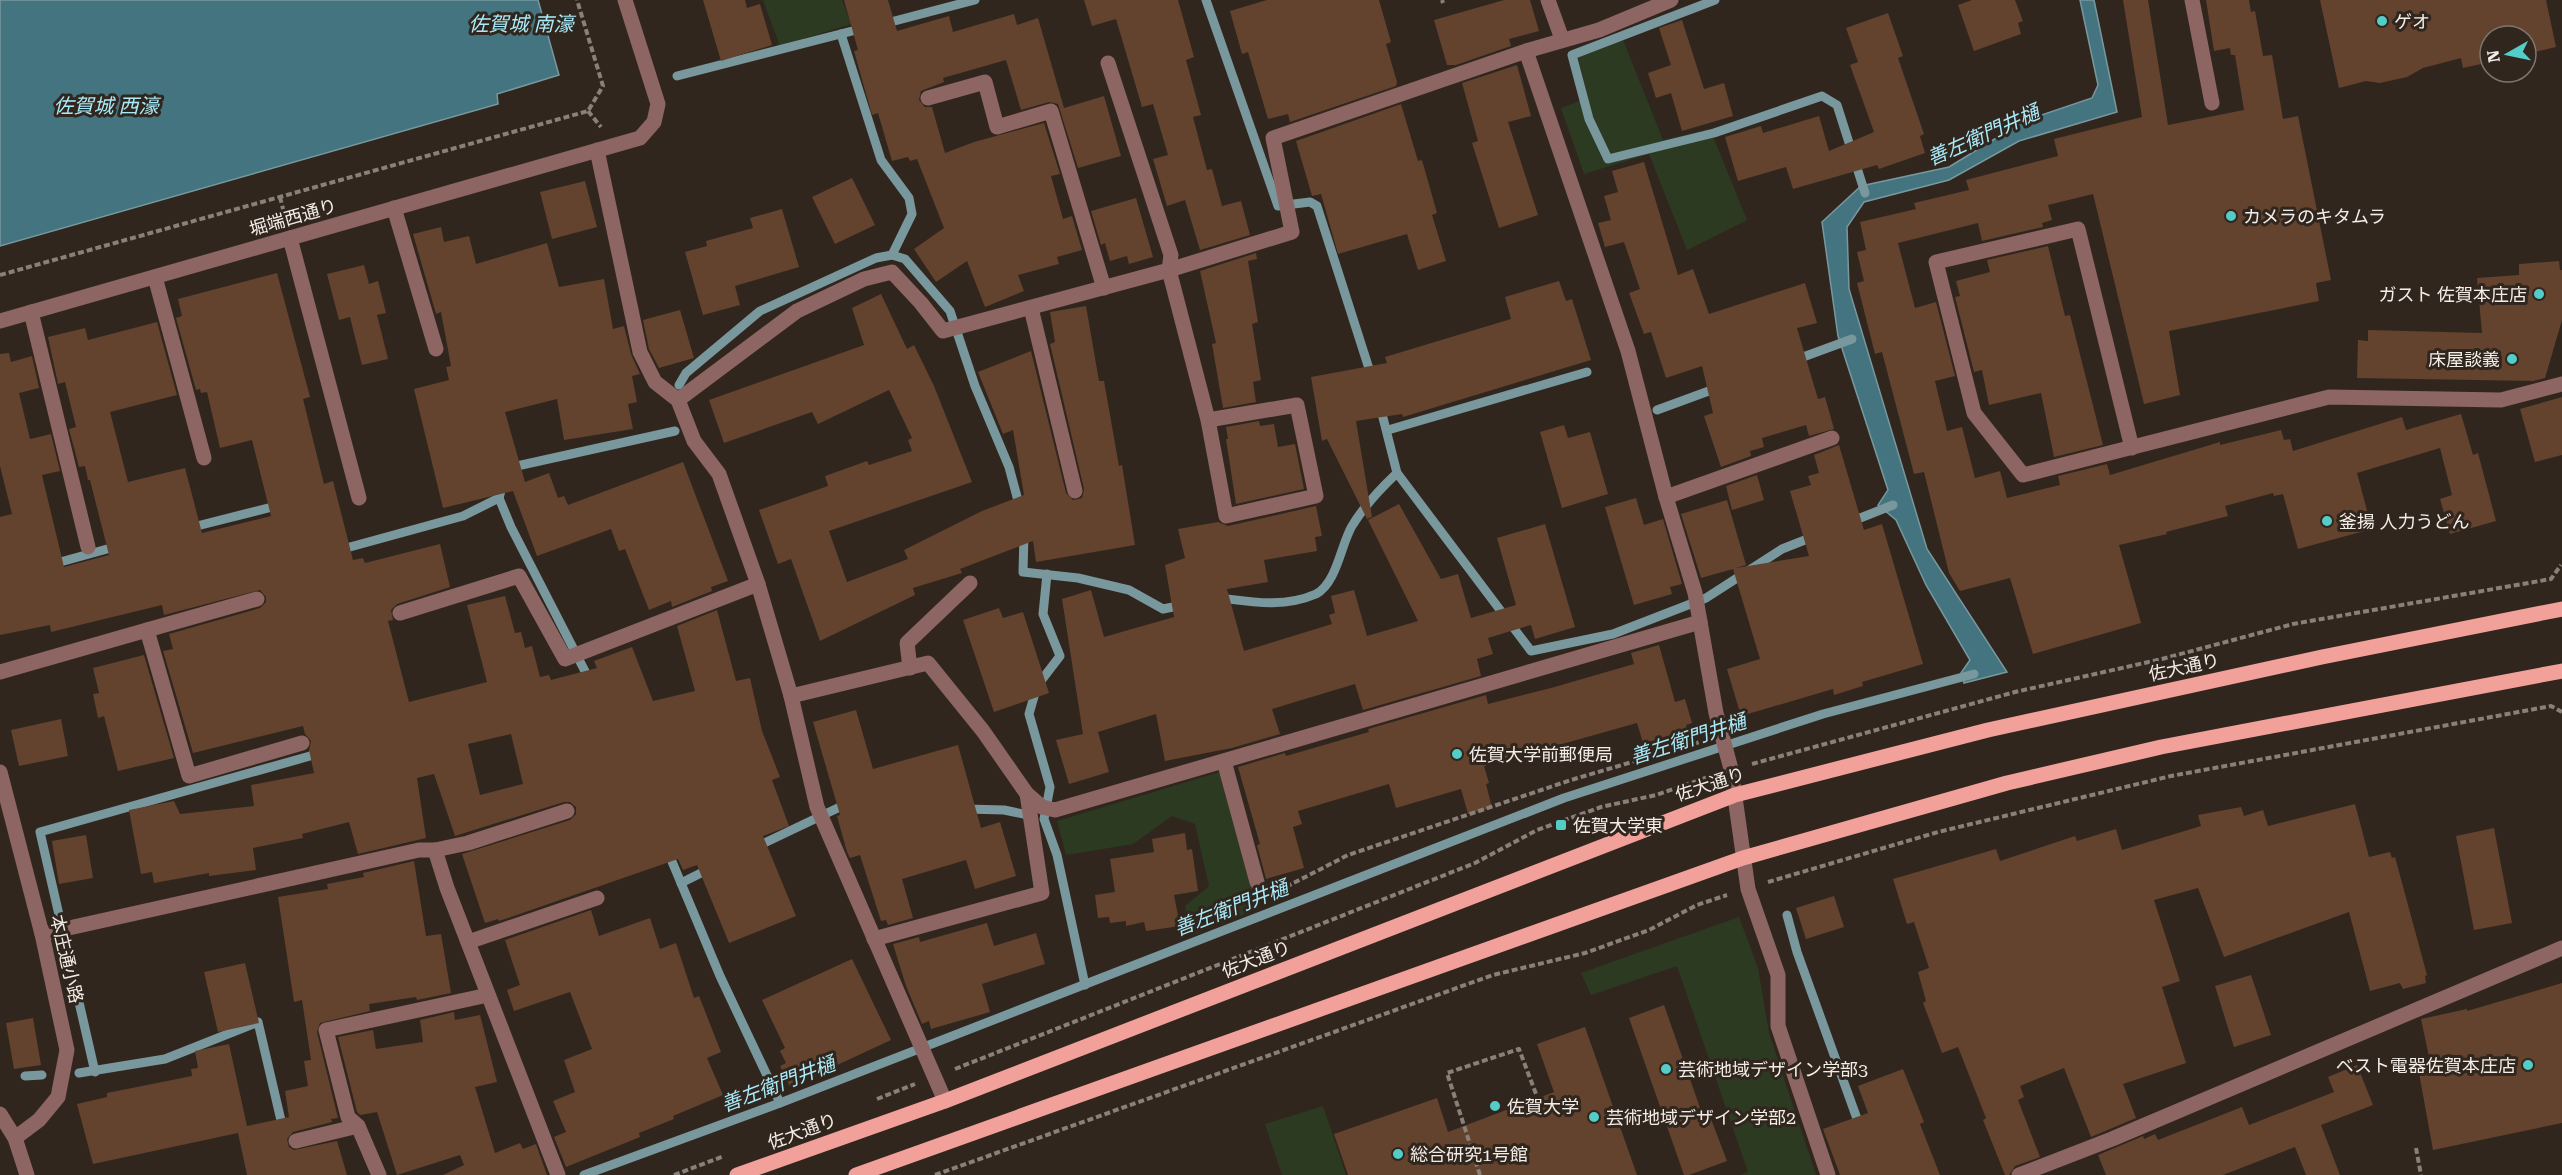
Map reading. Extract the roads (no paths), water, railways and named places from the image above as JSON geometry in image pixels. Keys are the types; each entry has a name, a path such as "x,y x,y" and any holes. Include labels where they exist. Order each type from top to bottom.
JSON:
{"main road":[{"name":"佐大通り","path":"737,1175 945,1101 1735,795 1988,730 2322,657 2562,609"},
{"path":"856,1175 1743,858 2007,783 2161,747 2562,671"}],"street":[{"name":"堀端西通り","path":"0,321 640,138 654,122 658,104 626,0"},
{"path":"1548,0 1562,39"},
{"path":"678,400 796,311 864,279 892,272 943,331 1169,270 1292,232 1273,138 1562,39 1599,30 1671,0"},
{"path":"2192,0 2212,103"},
{"path":"1526,51 1628,351 1666,497 1695,593 1735,795 1748,889 1778,975 1778,1026 1828,1175"},
{"path":"1108,63 1171,255 1169,270 1208,420 1226,516 1316,496 1297,405 1208,420"},
{"path":"928,98 985,82 997,128 1051,111 1104,288"},
{"path":"597,150 640,352 655,381 678,400 694,441 719,474 758,584 792,696 817,807 945,1101"},
{"path":"394,208 436,350"},
{"path":"2133,448 2078,229 1936,262 1974,412 2023,475 2133,448 2329,397 2501,400 2562,384"},
{"path":"290,238 359,498"},
{"path":"155,277 204,458"},
{"path":"1030,308 1075,491"},
{"path":"31,312 88,547"},
{"path":"1666,497 1832,438"},
{"path":"400,613 519,576 565,659 758,584"},
{"path":"910,668 907,643 970,583"},
{"path":"0,672 257,599"},
{"path":"1037,808 1224,761 1699,617"},
{"path":"147,630 189,776 303,743"},
{"path":"792,696 928,663 983,731 1037,808 1042,893 874,939"},
{"path":"1224,761 1257,882"},
{"name":"本庄通小路","path":"0,772 55,931 66,1050 58,1097 39,1120 15,1138"},
{"path":"55,931 419,850 435,850 468,843 567,812"},
{"path":"435,850 558,1175"},
{"path":"468,942 597,898"},
{"path":"2019,1175 2123,1134 2562,948"},
{"path":"379,1175 358,1126 348,1117 326,1030 488,995"},
{"path":"0,1114 15,1138 27,1175"},
{"path":"296,1141 358,1126"}],"water":[{"name":"佐賀城 西濠","path":"0,0 538,0 559,75 497,94 498,104 0,246"},
{"path":"2080,0 2094,0 2117,112 2019,141 1949,180 1864,202 1847,227 1849,289 1927,549 2007,672 1964,683 1961,673 1970,660 1926,585 1896,520 1878,505 1888,490 1838,336 1822,222 1861,186 1949,167 2024,121 2092,98 2098,85"}],"waterway":[{"path":"883,24 975,0"},
{"path":"1206,0 1278,206 1310,202 1317,206 1372,378"},
{"path":"1715,0 1572,55 1589,119 1608,159 1714,133 1822,96 1837,105 1865,193"},
{"path":"677,76 864,28"},
{"path":"841,34 881,160 909,198 912,214 892,255"},
{"path":"679,385 686,373 760,311 876,258 892,255 905,259 950,311 975,386 1009,467 1020,508"},
{"path":"1795,360 1852,339"},
{"path":"1388,430 1587,372"},
{"path":"1657,410 1717,388"},
{"path":"1380,406 1397,473 1531,651 1613,634 1706,598 1782,549 1815,536"},
{"path":"512,470 517,466 675,431"},
{"path":"1220,598 1280,602 1316,594 1323,589 1334,572 1348,534 1357,519 1397,473"},
{"path":"503,483 499,498 511,527 590,681"},
{"path":"339,550 463,516 499,498"},
{"path":"189,528 280,505"},
{"path":"1850,522 1893,505"},
{"path":"1024,534 1023,572 1078,578 1129,590 1163,609 1183,605"},
{"path":"53,564 118,546"},
{"path":"1047,574 1043,614 1060,656 1037,686 1029,714 1050,787 1044,819 1057,855 1085,985"},
{"name":"善左衛門井樋","path":"584,1175 780,1103 1564,798 1823,714 1974,674"},
{"path":"95,1072 40,832 310,756 320,751"},
{"path":"756,847 842,806 847,806"},
{"path":"966,809 1004,810 1033,816"},
{"path":"668,852 720,976 780,1103"},
{"path":"681,883 711,868"},
{"path":"1787,915 1797,952 1860,1127"},
{"path":"79,1073 165,1059 258,1022 283,1129"},
{"path":"25,1076 42,1075"}],"place":[{"name":"ゲオ","path":"2382,21"},
{"name":"カメラのキタムラ","path":"2231,216"},
{"name":"ガスト 佐賀本庄店","path":"2539,294"},
{"name":"床屋談義","path":"2512,359"},
{"name":"釜揚 人力うどん","path":"2327,521"},
{"name":"佐賀大学前郵便局","path":"1457,754"},
{"name":"佐賀大学東","path":"1561,825"},
{"name":"ベスト電器佐賀本庄店","path":"2528,1065"},
{"name":"芸術地域デザイン学部3","path":"1666,1069"},
{"name":"佐賀大学","path":"1495,1106"},
{"name":"芸術地域デザイン学部2","path":"1594,1117"},
{"name":"総合研究1号館","path":"1398,1154"}],"water label":[{"name":"佐賀城 南濠","path":"521,24"}]}
